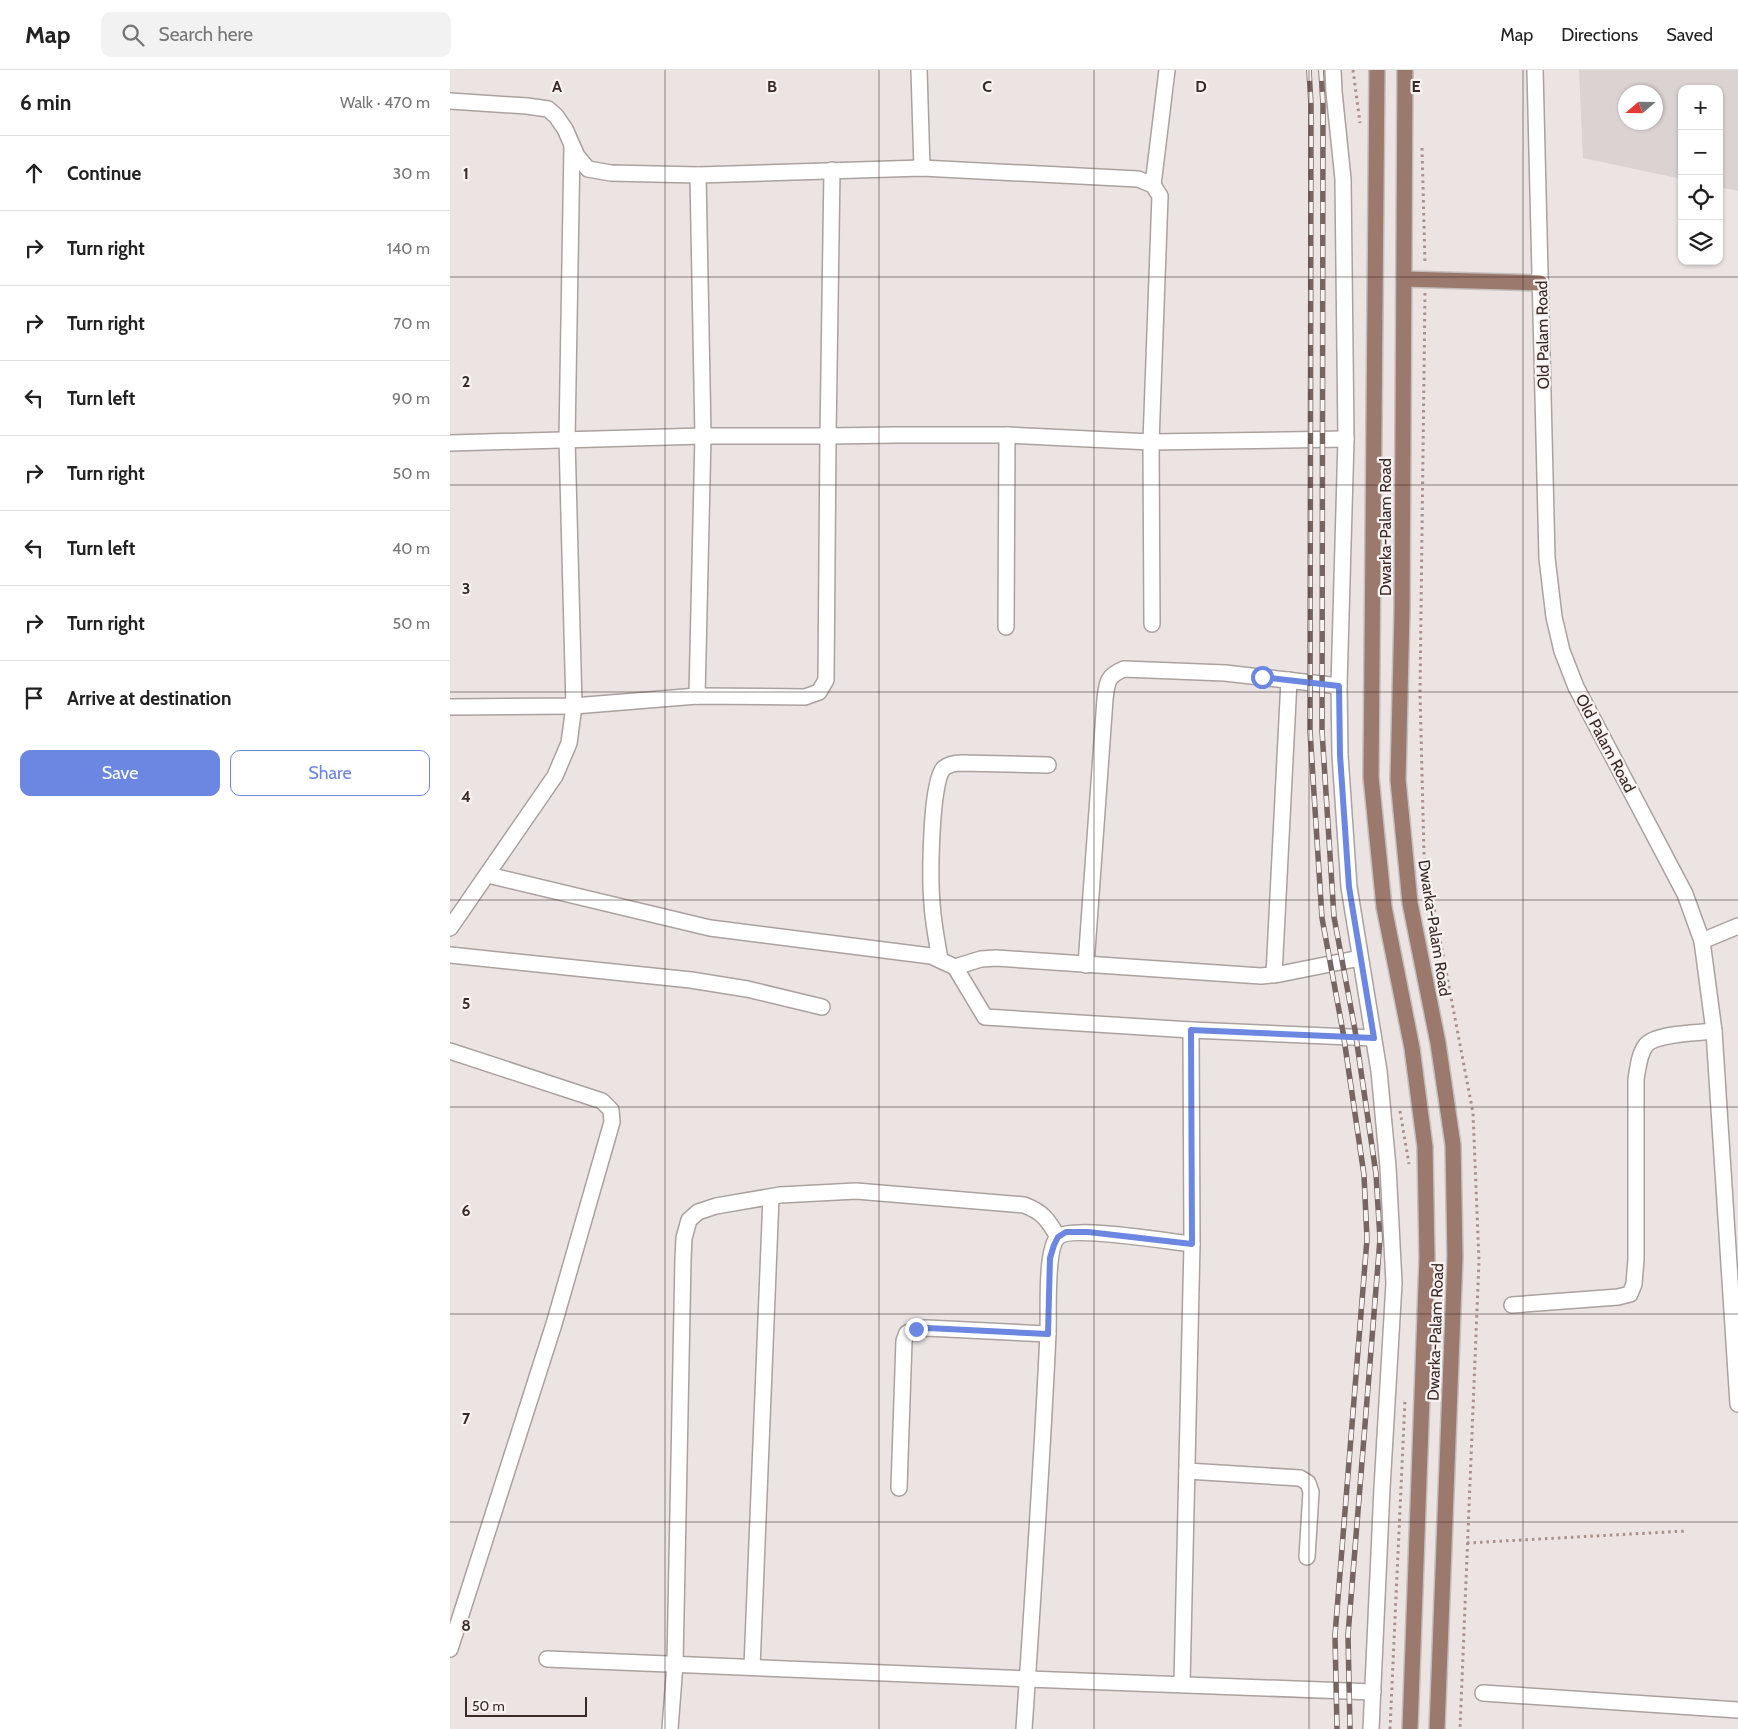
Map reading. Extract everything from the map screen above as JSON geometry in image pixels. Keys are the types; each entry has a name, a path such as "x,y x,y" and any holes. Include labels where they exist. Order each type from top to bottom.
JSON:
{"main road":[{"name":"Dwarka-Palam Road","path":"1377,70 1371,777 1384,907 1412,1048 1425,1148 1427,1258 1410,1729"},
{"name":"Dwarka-Palam Road","path":"1405,70 1402,602 1398,780 1410,903 1438,1044 1453,1145 1455,1238 1437,1729"},
{"path":"1404,278 1540,283"}],"street":[{"path":"919,70 922,168"},
{"path":"1152,624 1151,442 1160,196 1154,185 1167,70"},
{"path":"1333,70 1343,179 1346,439 1339,686 1340,755 1349,887 1379,1071 1388,1167 1394,1283 1370,1729"},
{"name":"Old Palam Road","path":"1535,70 1547,558 1554,617 1562,651 1576,687 1685,894 1702,941 1714,1032 1738,1404"},
{"path":"450,101 548,109 556,116 577,156 588,169 611,172 698,175 922,168 1138,179 1154,185"},
{"path":"450,928 555,776 569,743 574,706 568,439 572,146"},
{"path":"450,707 574,706 698,696 805,697 818,692 826,680 832,170"},
{"path":"698,175 703,436 698,696"},
{"path":"450,443 703,436 897,434 1007,435 1151,442 1346,439"},
{"path":"1006,627 1007,435"},
{"path":"1086,965 1104,699 1108,680 1114,673 1124,669 1225,673 1339,686"},
{"path":"1274,975 1288,680"},
{"path":"940,960 932,904 930,871 938,776 944,768 951,764 1048,765"},
{"path":"488,875 710,928 931,956 955,967 985,1017 1191,1030 1374,1038"},
{"path":"1702,941 1738,926"},
{"path":"450,955 691,980 747,989 822,1008"},
{"path":"955,967 981,959 996,958 1239,975 1274,975 1360,958"},
{"path":"1182,1684 1192,1244 1191,1030"},
{"path":"1512,1305 1618,1297 1630,1294 1634,1284 1636,1259 1636,1079 1640,1059 1646,1044 1663,1036 1714,1032"},
{"path":"450,1051 602,1101 611,1110 612,1116 612,1122 554,1324 450,1649"},
{"path":"670,1729 676,1664 683,1259 684,1238 690,1220 698,1212 716,1206 771,1197 856,1191 1024,1205 1036,1209 1048,1220 1058,1237"},
{"path":"752,1667 771,1197"},
{"path":"1024,1729 1048,1334 1050,1258 1054,1245 1058,1237 1066,1232 1088,1232 1192,1244"},
{"path":"899,1488 904,1340 907,1333 916,1329 927,1328 1048,1334"},
{"path":"1187,1471 1300,1478 1308,1483 1311,1492 1307,1557"},
{"path":"547,1659 1373,1692"},
{"path":"1483,1694 1738,1710"}],"path":[{"path":"1422,140 1425,279 1420,692 1424,855 1473,1113 1479,1261 1460,1729"},
{"path":"1467,1543 1686,1531"}],"shaded area":[{"path":"1579,70 1738,70 1738,191 1723,188 1723,85 1678,85 1678,178 1583,158"}],"railway":[{"path":"1309,70 1311,105 1310,731 1322,918 1343,1032 1364,1175 1367,1239 1335,1635 1337,1729"},
{"path":"1321,70 1323,105 1322,731 1334,917 1355,1030 1376,1174 1380,1239 1348,1635 1350,1729"}],"route":[{"path":"916,1329 1048,1334 1050,1258 1058,1237 1066,1232 1088,1232 1192,1244 1191,1030 1374,1038 1349,887 1340,755 1339,686 1262,677"}]}
